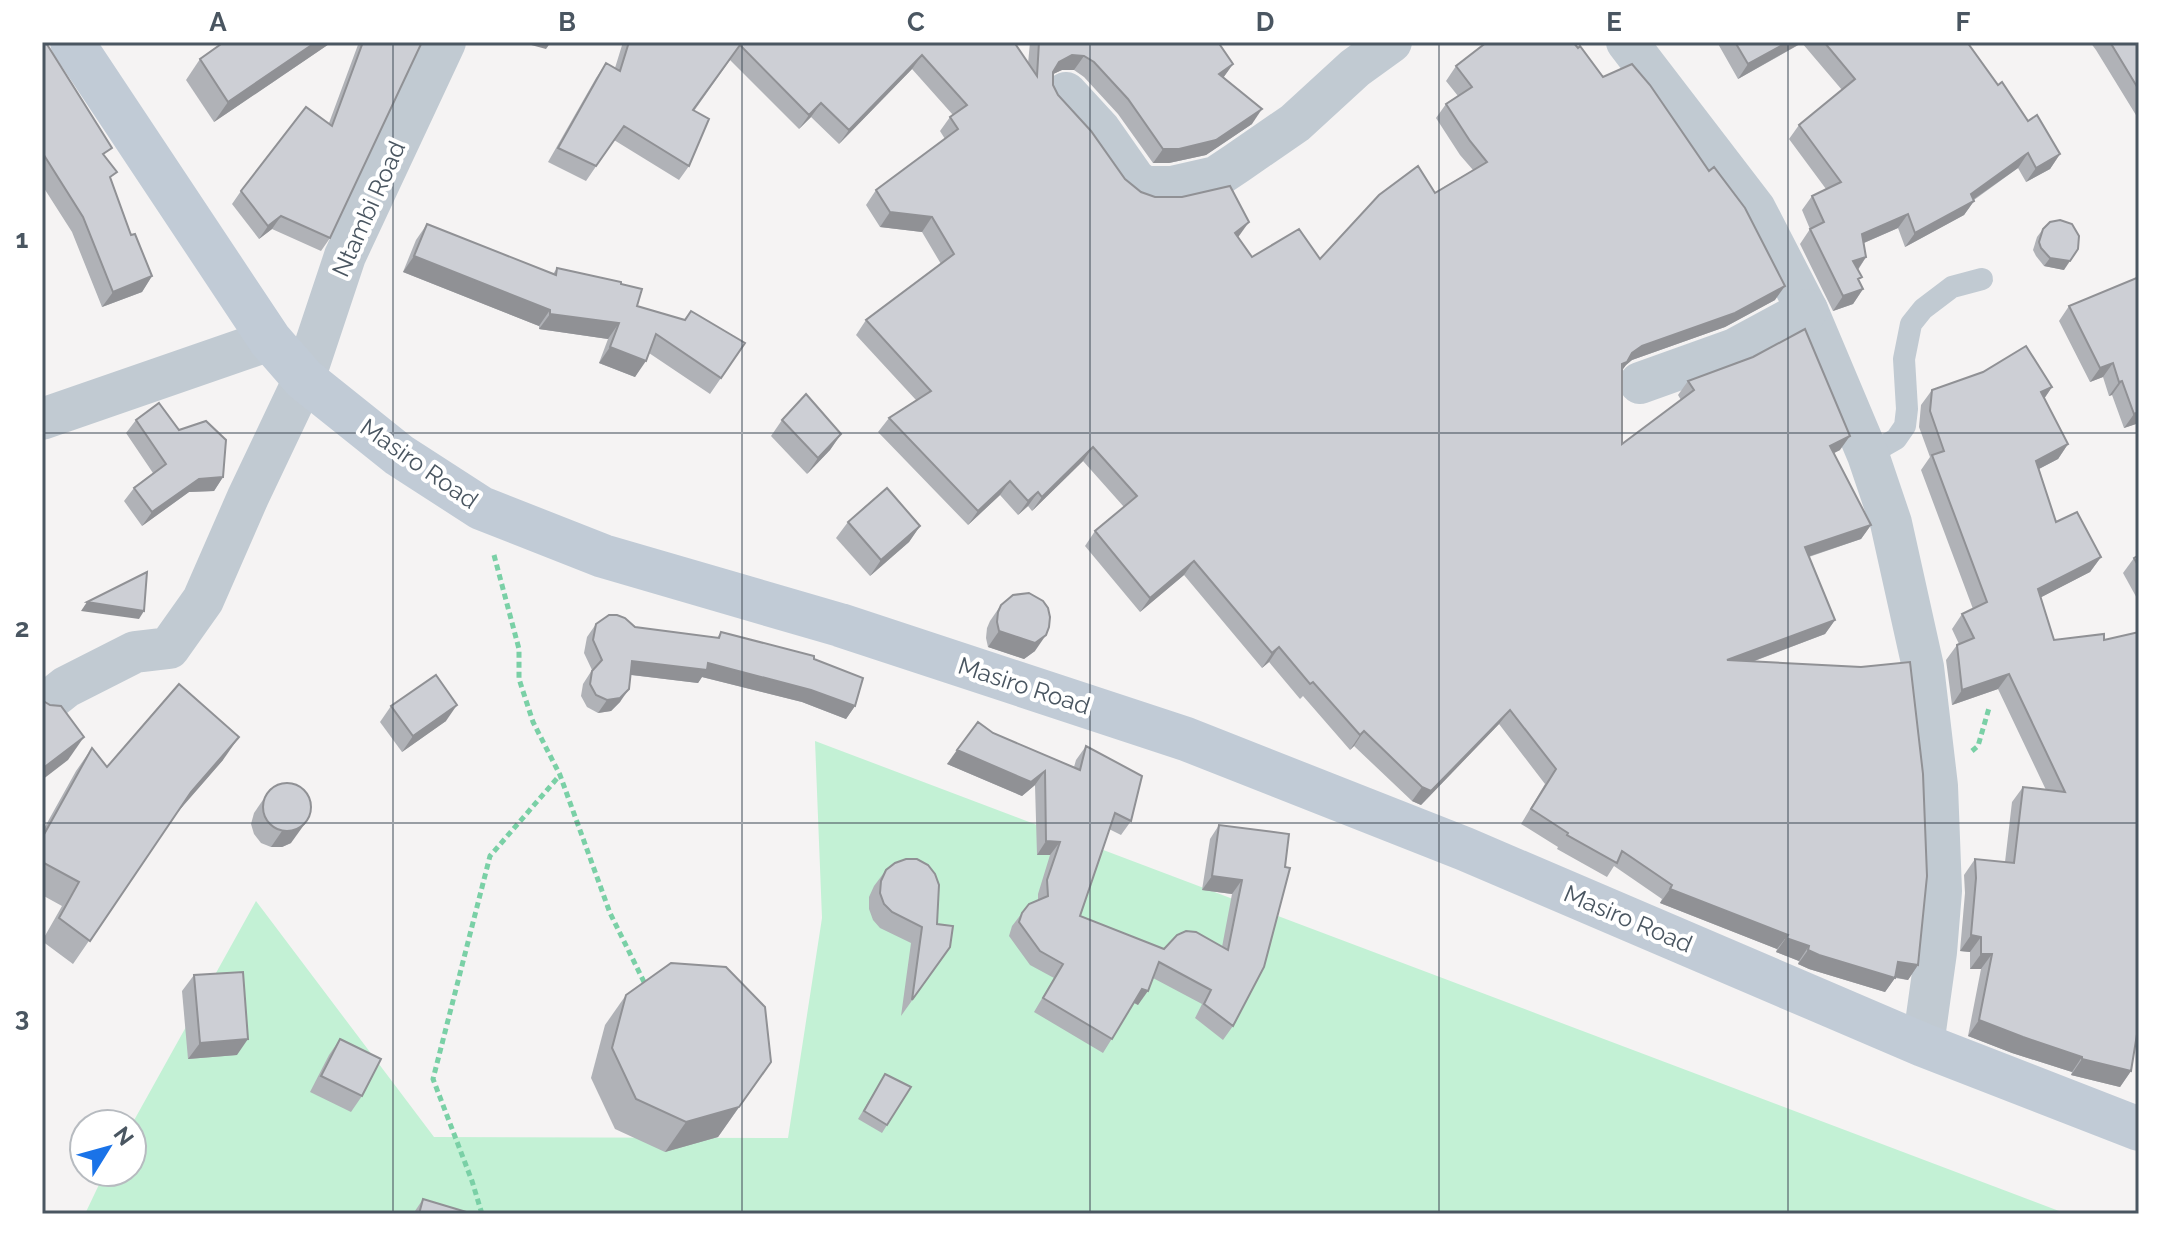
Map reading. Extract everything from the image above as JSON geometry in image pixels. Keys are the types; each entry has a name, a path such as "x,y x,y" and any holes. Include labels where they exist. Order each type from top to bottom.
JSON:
{"main road":[{"name":"Masiro Road","path":"72,42 270,340 304,379 399,455 481,508 603,556 840,625 1186,739 1465,849 1923,1045 2139,1129"}],"street":[{"name":"Ntambi Road","path":"42,706 66,687 135,652 169,648 203,600 304,379 345,256 445,42"},
{"path":"1066,93 1100,130 1135,180 1145,187 1172,187 1216,177 1295,123 1355,68 1391,42"},
{"path":"1627,42 1755,209 1807,310 1868,455 1891,523 1923,667 1937,786 1941,891 1923,1045"},
{"path":"1640,383 1735,349 1807,310"},
{"path":"42,419 270,340"}],"lane":[{"path":"1868,455 1896,439 1905,426 1904,359 1911,324 1923,309 1952,287 1982,279"}],"path":[{"path":"481,508 519,649 519,679 533,722 560,775 610,913 650,993"},
{"path":"482,1214 433,1079 490,856 560,775"}],"green space":[{"path":"815,741 2067,1214 85,1214 97,1188 148,1188 148,1108 141,1108 256,901 434,1137 788,1138 822,918"}],"building":[{"path":"42,42 48,46 112,148 103,154 117,172 110,177 131,235 135,234 152,276 113,292 83,217 42,152"},
{"path":"224,42 316,42 228,102 200,59"},
{"path":"363,42 422,42 330,238 281,216 268,226 241,191 306,107 332,126"},
{"path":"629,42 1014,42 1037,76 1039,42 1218,42 1233,64 1219,74 1262,109 1216,140 1179,149 1163,149 1128,99 1094,62 1084,56 1072,55 1059,62 1053,72 1053,85 1125,179 1141,192 1155,197 1182,197 1230,186 1249,222 1235,233 1252,257 1299,229 1320,259 1379,195 1418,166 1435,193 1487,162 1446,104 1472,87 1456,66 1487,42 1573,42 1578,48 1580,46 1603,77 1632,64 1709,171 1714,167 1745,208 1785,286 1735,313 1642,346 1632,353 1622,364 1622,444 1694,390 1688,381 1753,357 1805,329 1850,436 1830,446 1871,525 1805,547 1835,620 1727,660 1861,667 1910,662 1923,774 1927,876 1918,965 1898,962 1895,978 1819,955 1808,950 1809,946 1786,938 1788,935 1670,889 1672,885 1622,851 1617,863 1567,835 1531,809 1556,769 1510,710 1431,791 1422,787 1364,731 1360,735 1279,647 1272,653 1194,561 1150,598 1095,531 1137,496 1093,447 1042,497 1038,492 1028,501 1010,481 978,511 889,418 931,391 866,320 954,254 932,217 890,212 876,190 958,129 950,117 967,105 922,55 849,130 821,103 809,115 740,45 693,110 709,119 689,166 624,126 596,166 558,148 606,63 620,71"},
{"path":"1735,42 1788,42 1748,64"},
{"path":"1824,42 1967,42 1998,85 2002,82 2028,121 2037,115 2060,154 2036,168 2028,153 1971,194 1974,201 1915,233 1908,214 1862,234 1866,257 1853,261 1862,277 1858,279 1863,289 1843,296 1810,229 1824,222 1812,196 1841,182 1799,125 1855,79"},
{"path":"2110,42 2139,42 2139,90"},
{"path":"2060,220 2072,224 2079,236 2078,249 2070,261 2050,258 2039,242 2043,229 2050,222"},
{"path":"427,224 556,275 557,268 642,289 637,306 685,320 691,311 745,343 721,378 656,334 646,361 610,347 619,323 550,314 550,310 414,256"},
{"path":"2139,277 2139,412 2134,414 2113,363 2100,368 2069,306"},
{"path":"2026,346 2052,387 2041,392 2068,444 2036,461 2056,522 2077,512 2101,557 2038,589 2054,640 2104,634 2104,640 2139,632 2139,1022 2131,1071 2082,1059 1979,1020 1992,954 1981,954 1981,937 1971,935 1975,859 2014,863 2023,787 2065,792 2009,674 1962,690 1957,645 1974,638 1962,614 1987,602 1932,455 1944,451 1930,411 1932,390 1983,372"},
{"path":"806,394 841,434 818,458 782,420"},
{"path":"159,403 179,430 206,421 226,440 223,477 199,479 152,512 134,488 166,464 136,420"},
{"path":"887,488 920,526 881,560 848,522"},
{"path":"147,572 144,611 87,602"},
{"path":"1029,593 1043,601 1050,617 1046,635 1035,643 999,631 997,622 1001,605 1013,595"},
{"path":"609,615 625,618 635,627 719,638 721,632 814,656 814,659 863,678 855,706 811,690 708,663 707,670 632,661 629,689 620,698 607,700 596,695 590,684 592,671 602,660 593,640 596,624"},
{"path":"436,675 457,705 413,736 391,706"},
{"path":"179,684 239,737 191,792 90,941 59,918 79,882 42,862 42,838 92,748 107,767"},
{"path":"42,704 61,706 84,737 42,769"},
{"path":"978,722 993,733 1080,770 1086,746 1142,776 1131,821 1115,813 1080,916 1164,949 1177,935 1186,931 1196,932 1228,950 1242,880 1212,876 1219,825 1289,834 1285,867 1290,868 1264,967 1233,1026 1204,1004 1211,990 1159,962 1148,991 1142,989 1112,1039 1043,998 1063,964 1040,951 1019,922 1029,904 1048,896 1047,880 1060,842 1046,841 1045,771 1031,782 957,750"},
{"path":"287,783 304,790 311,807 304,824 287,831 270,824 263,807 270,790"},
{"path":"906,859 917,859 928,865 935,874 939,885 937,924 953,926 950,947 912,1000 922,927 892,912 884,904 880,893 886,870"},
{"path":"671,963 726,967 765,1007 771,1062 739,1107 686,1122 636,1099 612,1048 626,995"},
{"path":"243,972 248,1039 200,1043 194,975"},
{"path":"340,1039 381,1059 362,1096 321,1076"},
{"path":"885,1074 911,1087 887,1125 864,1111"},
{"path":"423,1199 473,1214 419,1214"}]}
